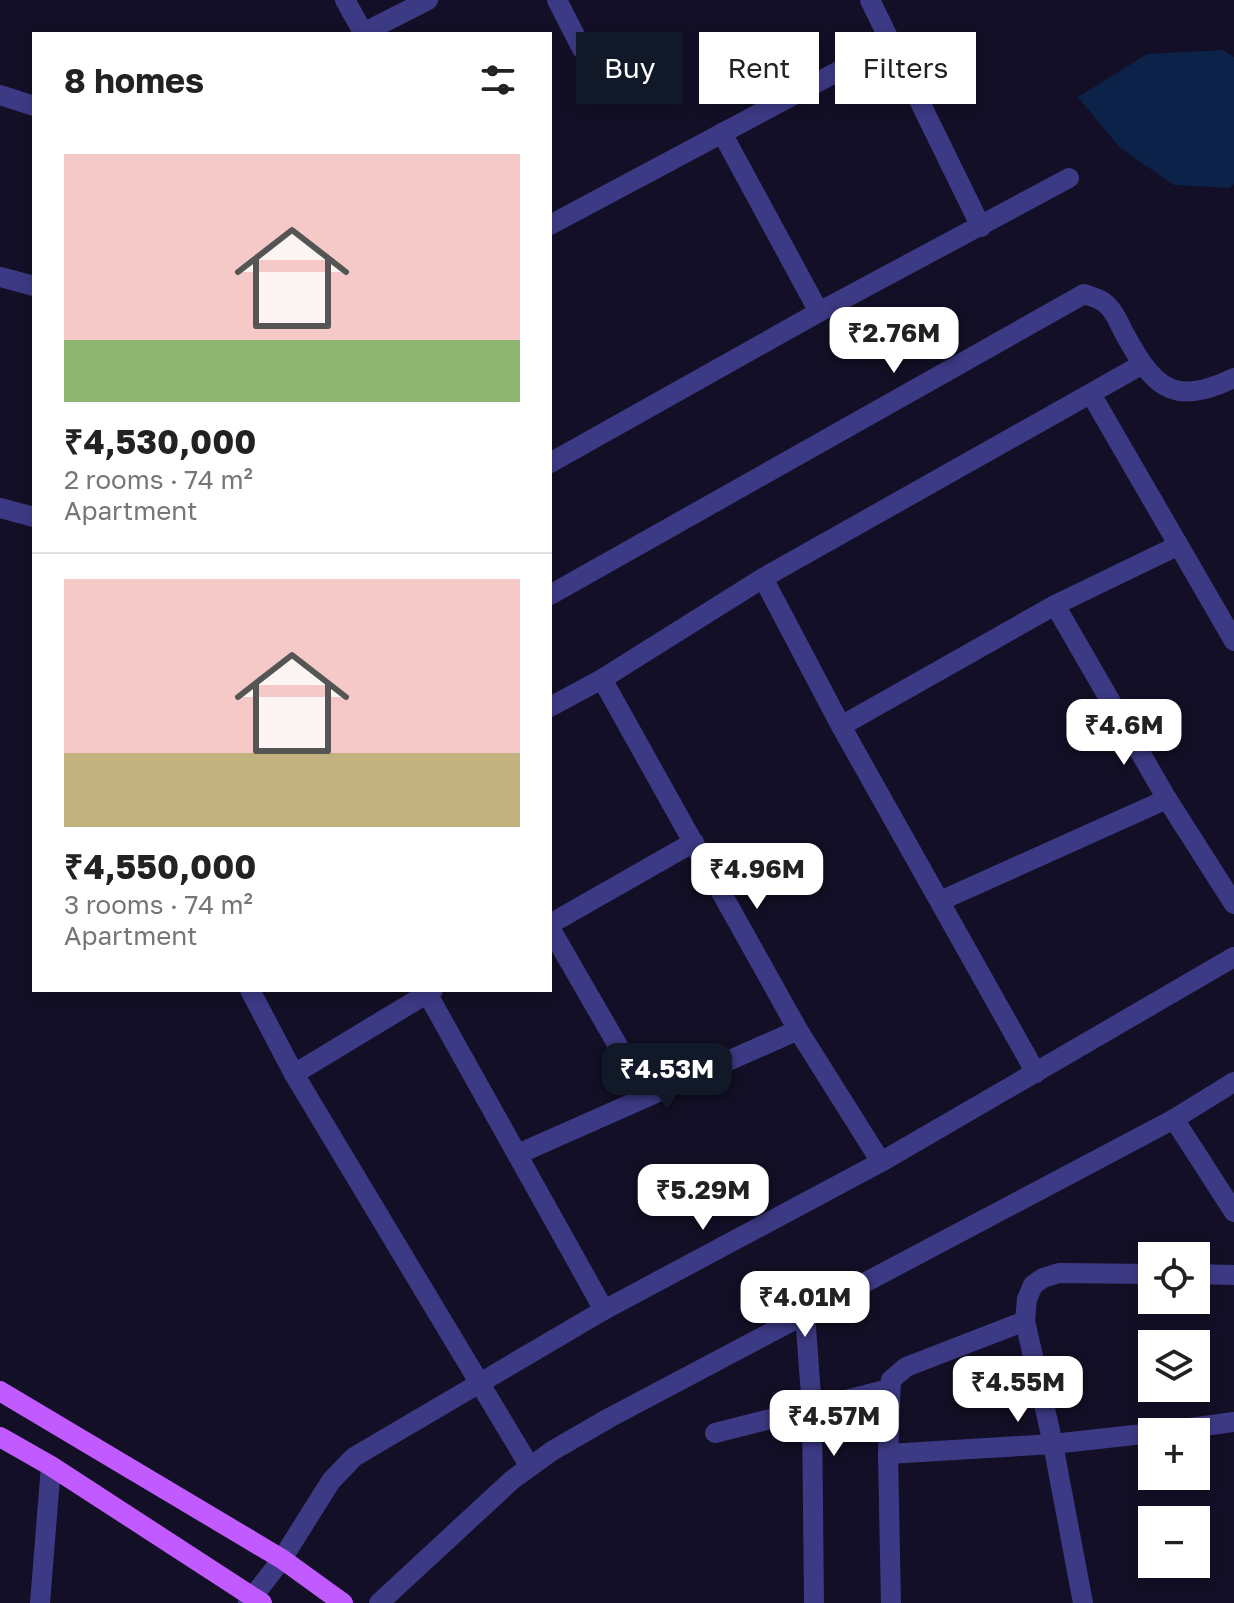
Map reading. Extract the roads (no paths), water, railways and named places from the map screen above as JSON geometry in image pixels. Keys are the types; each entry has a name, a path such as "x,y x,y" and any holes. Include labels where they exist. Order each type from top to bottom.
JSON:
{"main road":[{"path":"0,1391 282,1559 343,1603"},
{"path":"0,1437 51,1466 254,1601"}],"street":[{"path":"345,0 362,32"},
{"path":"367,32 428,0"},
{"path":"557,0 576,37"},
{"path":"870,0 888,32"},
{"path":"552,224 835,73"},
{"path":"0,95 32,105"},
{"path":"922,104 981,227"},
{"path":"722,133 819,312"},
{"path":"552,462 819,312 1069,178"},
{"path":"0,277 32,285"},
{"path":"552,594 1084,294 1104,301 1141,365 1158,384 1186,393 1234,378"},
{"path":"552,706 602,679 763,578 1141,365"},
{"path":"1091,394 1234,641"},
{"path":"0,508 32,516"},
{"path":"841,726 1055,605 1177,546"},
{"path":"763,578 841,726 1036,1073"},
{"path":"1055,605 1167,799 1234,904"},
{"path":"602,679 798,1030 881,1162"},
{"path":"940,901 1167,799"},
{"path":"552,925 694,842"},
{"path":"552,930 647,1096"},
{"path":"254,1601 331,1481 354,1457 604,1310 881,1162 1234,957"},
{"path":"251,992 294,1074 530,1467"},
{"path":"294,1074 430,992 604,1310"},
{"path":"518,1154 798,1030"},
{"path":"379,1603 477,1511 530,1467 609,1418 1174,1119 1234,1082"},
{"path":"1174,1119 1234,1212"},
{"path":"1083,1603 1053,1444 1025,1321 1027,1299 1033,1285 1059,1273 1138,1274"},
{"path":"1210,1274 1234,1275"},
{"path":"805,1314 812,1409 814,1603"},
{"path":"891,1603 889,1389 897,1372 1025,1321"},
{"path":"715,1433 889,1389"},
{"path":"1210,1425 1234,1422"},
{"path":"888,1454 1053,1444 1138,1435"},
{"path":"40,1603 51,1466"}],"water":[{"path":"1223,50 1234,57 1234,184 1229,188 1174,185 1120,148 1078,97 1147,54"}]}
